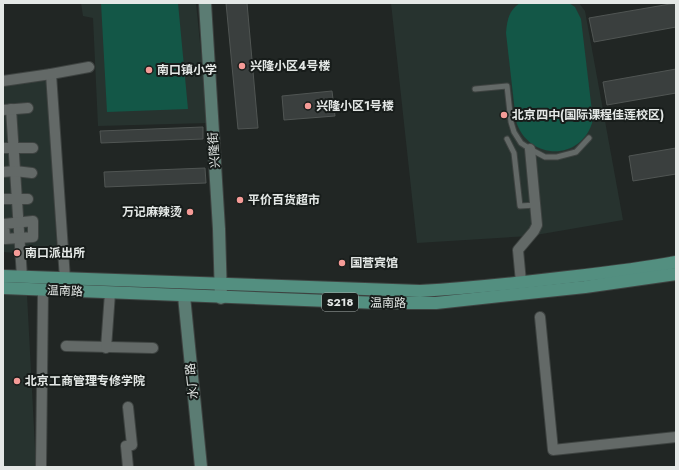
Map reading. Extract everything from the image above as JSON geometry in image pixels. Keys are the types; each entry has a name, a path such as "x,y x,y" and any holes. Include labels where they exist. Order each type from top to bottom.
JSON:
{"main road":[{"name":"温南路","path":"3,276 420,290 464,288 521,282 611,272 676,262"},
{"name":"温南路","path":"3,288 221,298 379,303 436,303 676,274"}],"street":[{"name":"兴隆街","path":"205,3 220,229 221,298"},
{"path":"3,81 51,74 89,66"},
{"path":"51,74 65,279"},
{"path":"22,277 15,171 8,148 7,109 28,108"},
{"path":"8,148 33,148"},
{"path":"521,282 518,250 534,231 537,225 530,149"},
{"path":"3,172 15,171 32,173"},
{"path":"4,199 28,199"},
{"path":"33,221 33,237 20,238 5,238 4,224 33,221"},
{"path":"41,467 41,338 43,290"},
{"path":"106,348 110,293"},
{"name":"水厂路","path":"184,296 201,467"},
{"path":"540,318 554,450 676,437"},
{"path":"66,346 153,348"},
{"path":"128,407 132,445 126,446 128,467"}],"lane":[{"path":"476,89 507,86 511,122 514,132 520,142 545,157 557,157 576,152 589,138"},
{"path":"508,139 514,153 520,206 536,205"}],"shaded area":[{"name":"南口镇小学","path":"81,3 196,3 208,123 98,126 93,18 83,16"},
{"name":"北京四中(国际课程佳莲校区)","path":"391,3 579,3 585,11 623,220 530,236 417,243"},
{"path":"48,80 57,256 3,252 3,82"},
{"name":"北京工商管理专修学院","path":"3,294 27,295 36,467 3,467"}],"green space":[{"name":"南口镇小学","path":"101,3 178,3 188,109 107,112"},
{"path":"520,3 569,3 575,7 581,19 593,120 587,134 578,144 567,149 555,151 543,149 532,144 522,134 516,121 506,33 509,16 513,9"}],"building":[{"name":"兴隆小区4号楼","path":"226,3 247,3 258,128 238,129"},
{"path":"676,3 676,27 594,42 589,18"},
{"path":"676,69 676,93 607,105 603,82"},
{"name":"兴隆小区1号楼","path":"332,91 335,116 284,120 282,96"},
{"path":"203,127 203,139 101,143 100,131"},
{"path":"676,148 676,174 633,181 629,156"},
{"path":"205,168 206,183 105,187 104,172"}],"place":[{"name":"兴隆小区4号楼","path":"242,66"},
{"name":"南口镇小学","path":"149,70"},
{"name":"兴隆小区1号楼","path":"308,106"},
{"name":"北京四中(国际课程佳莲校区)","path":"504,115"},
{"name":"平价百货超市","path":"240,200"},
{"name":"万记麻辣烫","path":"190,212"},
{"name":"南口派出所","path":"17,253"},
{"name":"国营宾馆","path":"342,263"},
{"name":"北京工商管理专修学院","path":"17,381"}]}
